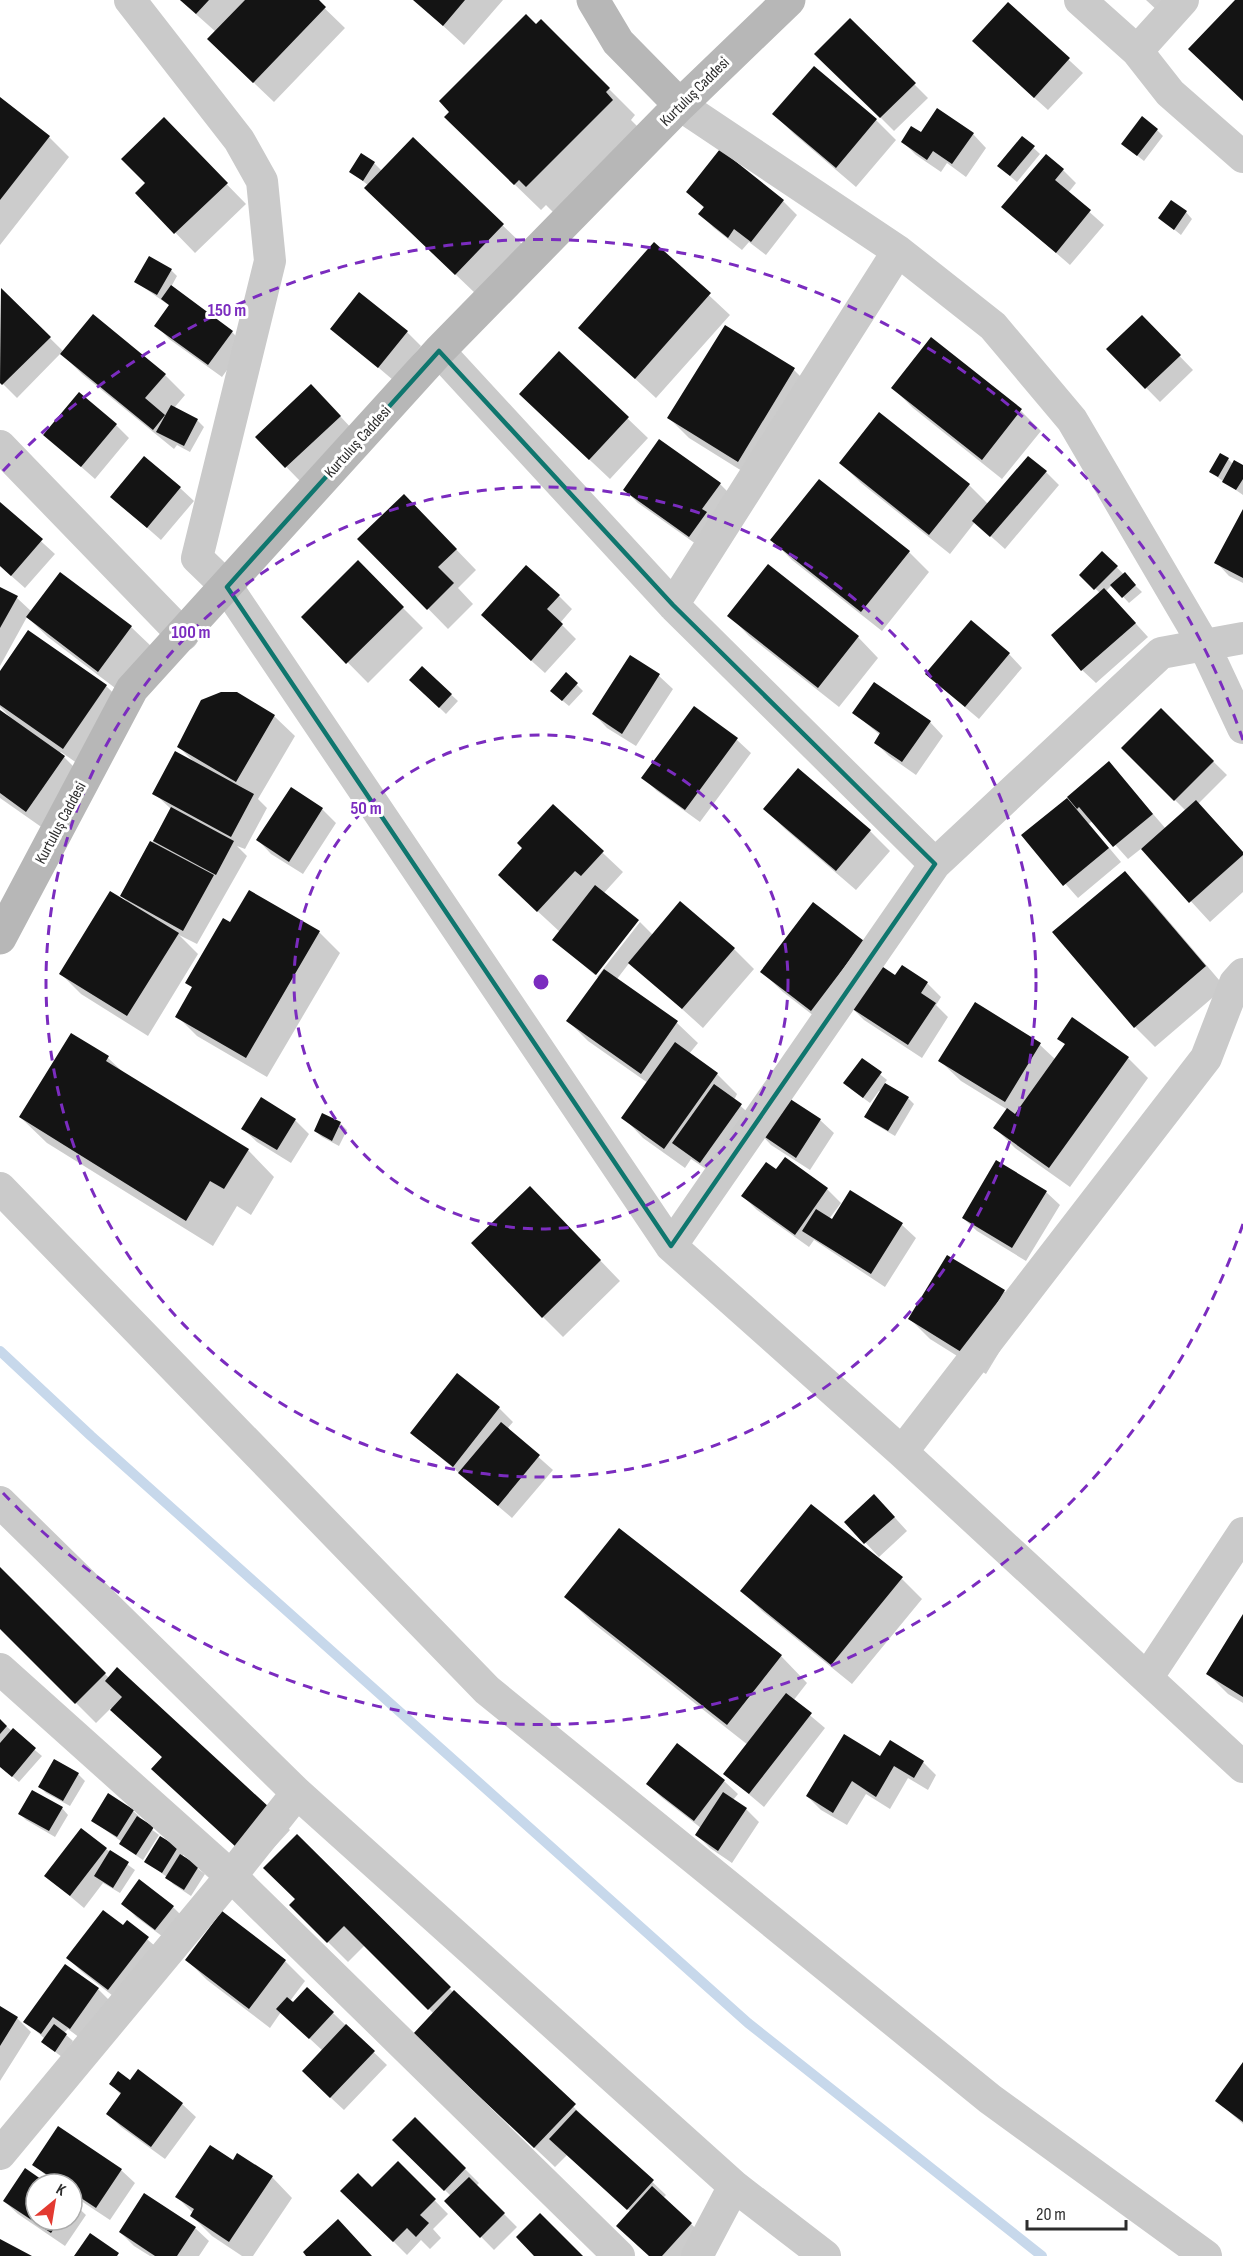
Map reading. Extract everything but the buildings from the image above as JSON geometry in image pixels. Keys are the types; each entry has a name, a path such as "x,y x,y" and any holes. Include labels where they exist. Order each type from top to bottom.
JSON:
{"main road":[{"path":"593,0 618,42 680,105"},
{"name":"Kurtuluş Caddesi","path":"0,938 132,689 439,351 680,105 789,0"}],"street":[{"path":"129,0 239,140 262,181 270,261 197,558 227,587 671,1246 902,1452 1243,1767"},
{"path":"1080,0 1137,51 1170,93 1243,158"},
{"path":"1137,51 1183,0"},
{"path":"680,105 898,251 993,326 1072,420 1204,645 1243,728"},
{"path":"673,605 898,251"},
{"path":"439,351 673,605 935,864"},
{"path":"0,446 183,635"},
{"path":"671,1246 935,864 1161,653 1243,638"},
{"path":"902,1452 1206,1058 1235,983 1243,974"},
{"path":"0,1188 487,1690 990,2099 1206,2256"},
{"path":"0,1502 297,1793 735,2186 825,2256"},
{"path":"1147,1678 1243,1533"},
{"path":"0,1669 231,1876 619,2256"},
{"path":"0,2154 297,1793"},
{"path":"697,2256 735,2186"}],"highlighted area":[{"path":"439,351 673,605 935,864 671,1246 227,587"}],"waterway":[{"path":"0,1351 91,1436 748,2023 1042,2256"}]}
